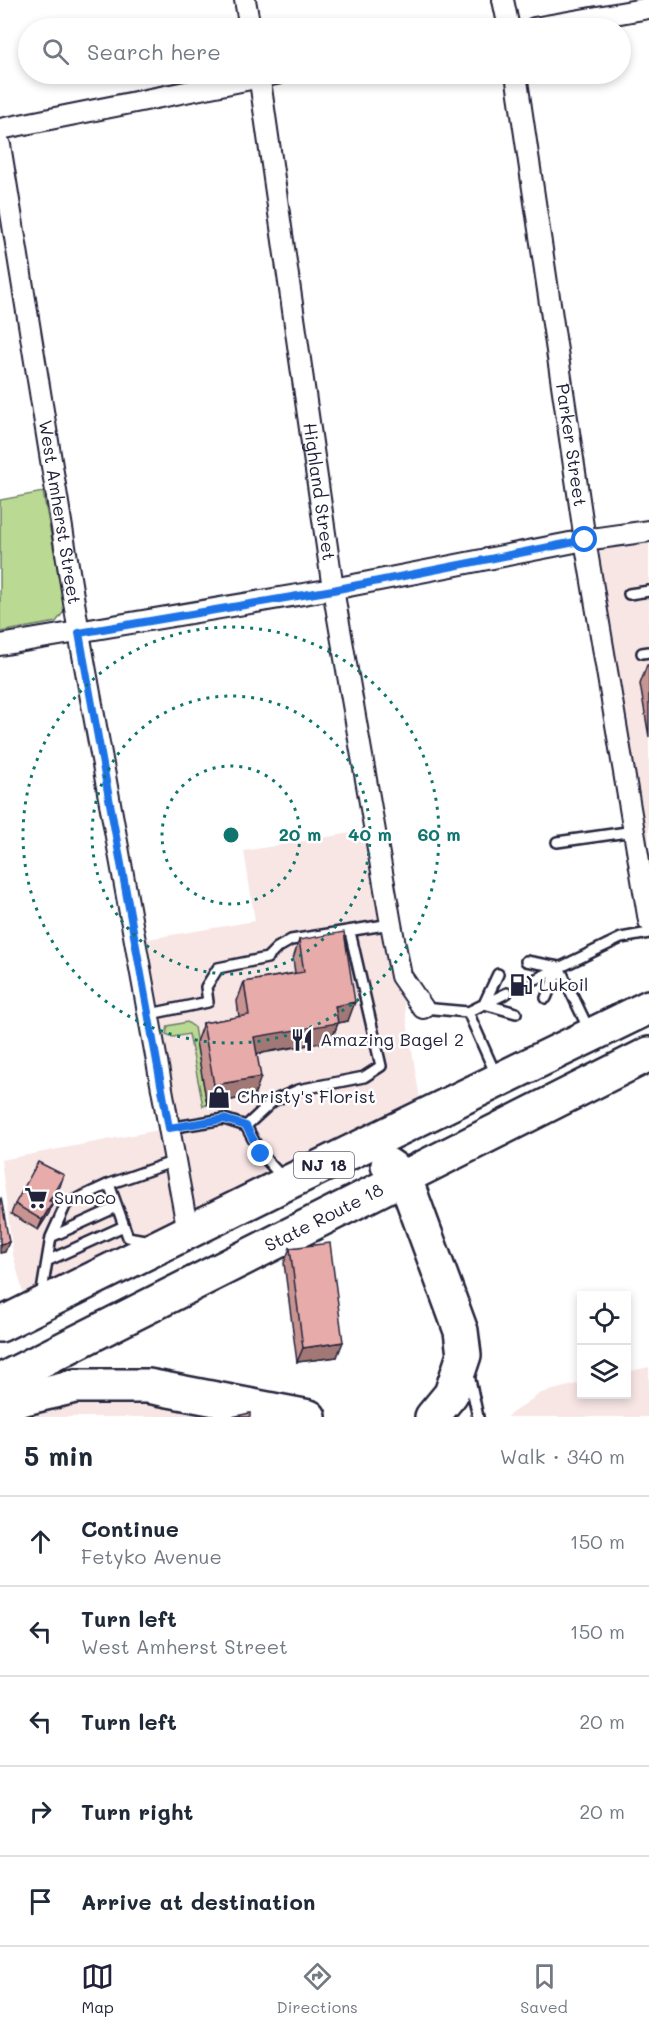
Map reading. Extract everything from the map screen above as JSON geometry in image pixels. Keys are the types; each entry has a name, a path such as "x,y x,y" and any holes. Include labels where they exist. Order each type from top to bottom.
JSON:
{"highway":[{"name":"NJ 18","path":"0,1325 649,1007"},
{"name":"State Route 18","path":"0,1381 649,1054"},
{"path":"362,1146 404,1176 461,1331 464,1355 451,1394 432,1417"},
{"path":"0,1404 75,1386 147,1386 309,1417"}],"street":[{"path":"245,0 248,18"},
{"path":"503,0 507,18"},
{"path":"592,18 649,8"},
{"path":"0,129 217,84"},
{"name":"Highland Street","path":"266,84 333,590 401,976 423,1008"},
{"name":"Parker Street","path":"517,84 585,540 649,921"},
{"name":"West Amherst Street","path":"0,145 79,633 175,1161 176,1237"},
{"path":"0,645 333,590 585,540 649,531"}],"lane":[{"path":"629,594 649,591"},
{"path":"557,842 634,831"},
{"path":"150,1014 208,1002 206,987 218,968 267,958 277,948 291,940 391,924"},
{"path":"246,1126 273,1101 298,1090 365,1077 381,1066 350,932"},
{"path":"536,979 621,938 649,933"},
{"path":"526,961 559,967"},
{"path":"546,998 559,967"},
{"path":"559,967 591,1035"},
{"path":"484,1004 498,974"},
{"path":"423,1008 468,1012 507,993"},
{"path":"484,1004 516,1013"},
{"path":"468,1012 498,1080"},
{"path":"169,1128 224,1119 246,1126 261,1154 287,1183"},
{"path":"39,1305 51,1238 66,1204 109,1184 175,1161"},
{"path":"109,1184 128,1237 176,1237"},
{"path":"51,1238 117,1208"},
{"path":"47,1261 124,1226"},
{"path":"464,1355 478,1417"}],"shaded area":[{"path":"649,531 649,921 585,540"},
{"path":"375,829 423,1117 28,1311 13,1255 1,1160 169,1128 136,941 255,921 244,851"},
{"path":"649,1367 649,1417 506,1417 541,1393 577,1384 577,1399 631,1399 631,1371"},
{"path":"75,1386 309,1417 0,1417"}],"green space":[{"path":"43,492 65,610 56,622 0,632 0,500"},
{"path":"187,1022 194,1027 207,1105 203,1106 189,1034 173,1037 166,1034 168,1026"}],"building":[{"path":"344,932 355,1002 335,1006 338,1023 254,1037 261,1077 214,1085 203,1023 249,1015 244,982 304,972 299,940"},
{"name":"Sunoco","path":"38,1162 64,1175 49,1201 53,1202 42,1220 15,1204"},
{"path":"0,1199 9,1242 0,1244"},
{"path":"330,1243 343,1342 303,1348 290,1248"},
{"path":"250,1413 250,1417 232,1417"}],"place":[{"name":"Lukoil","path":"521,985"},
{"name":"Amazing Bagel 2","path":"302,1040"},
{"name":"Christy's Florist","path":"219,1097"},
{"name":"Sunoco","path":"36,1198"}],"route":[{"path":"261,1154 246,1126 224,1119 169,1128 79,633 333,590 585,540"}]}
